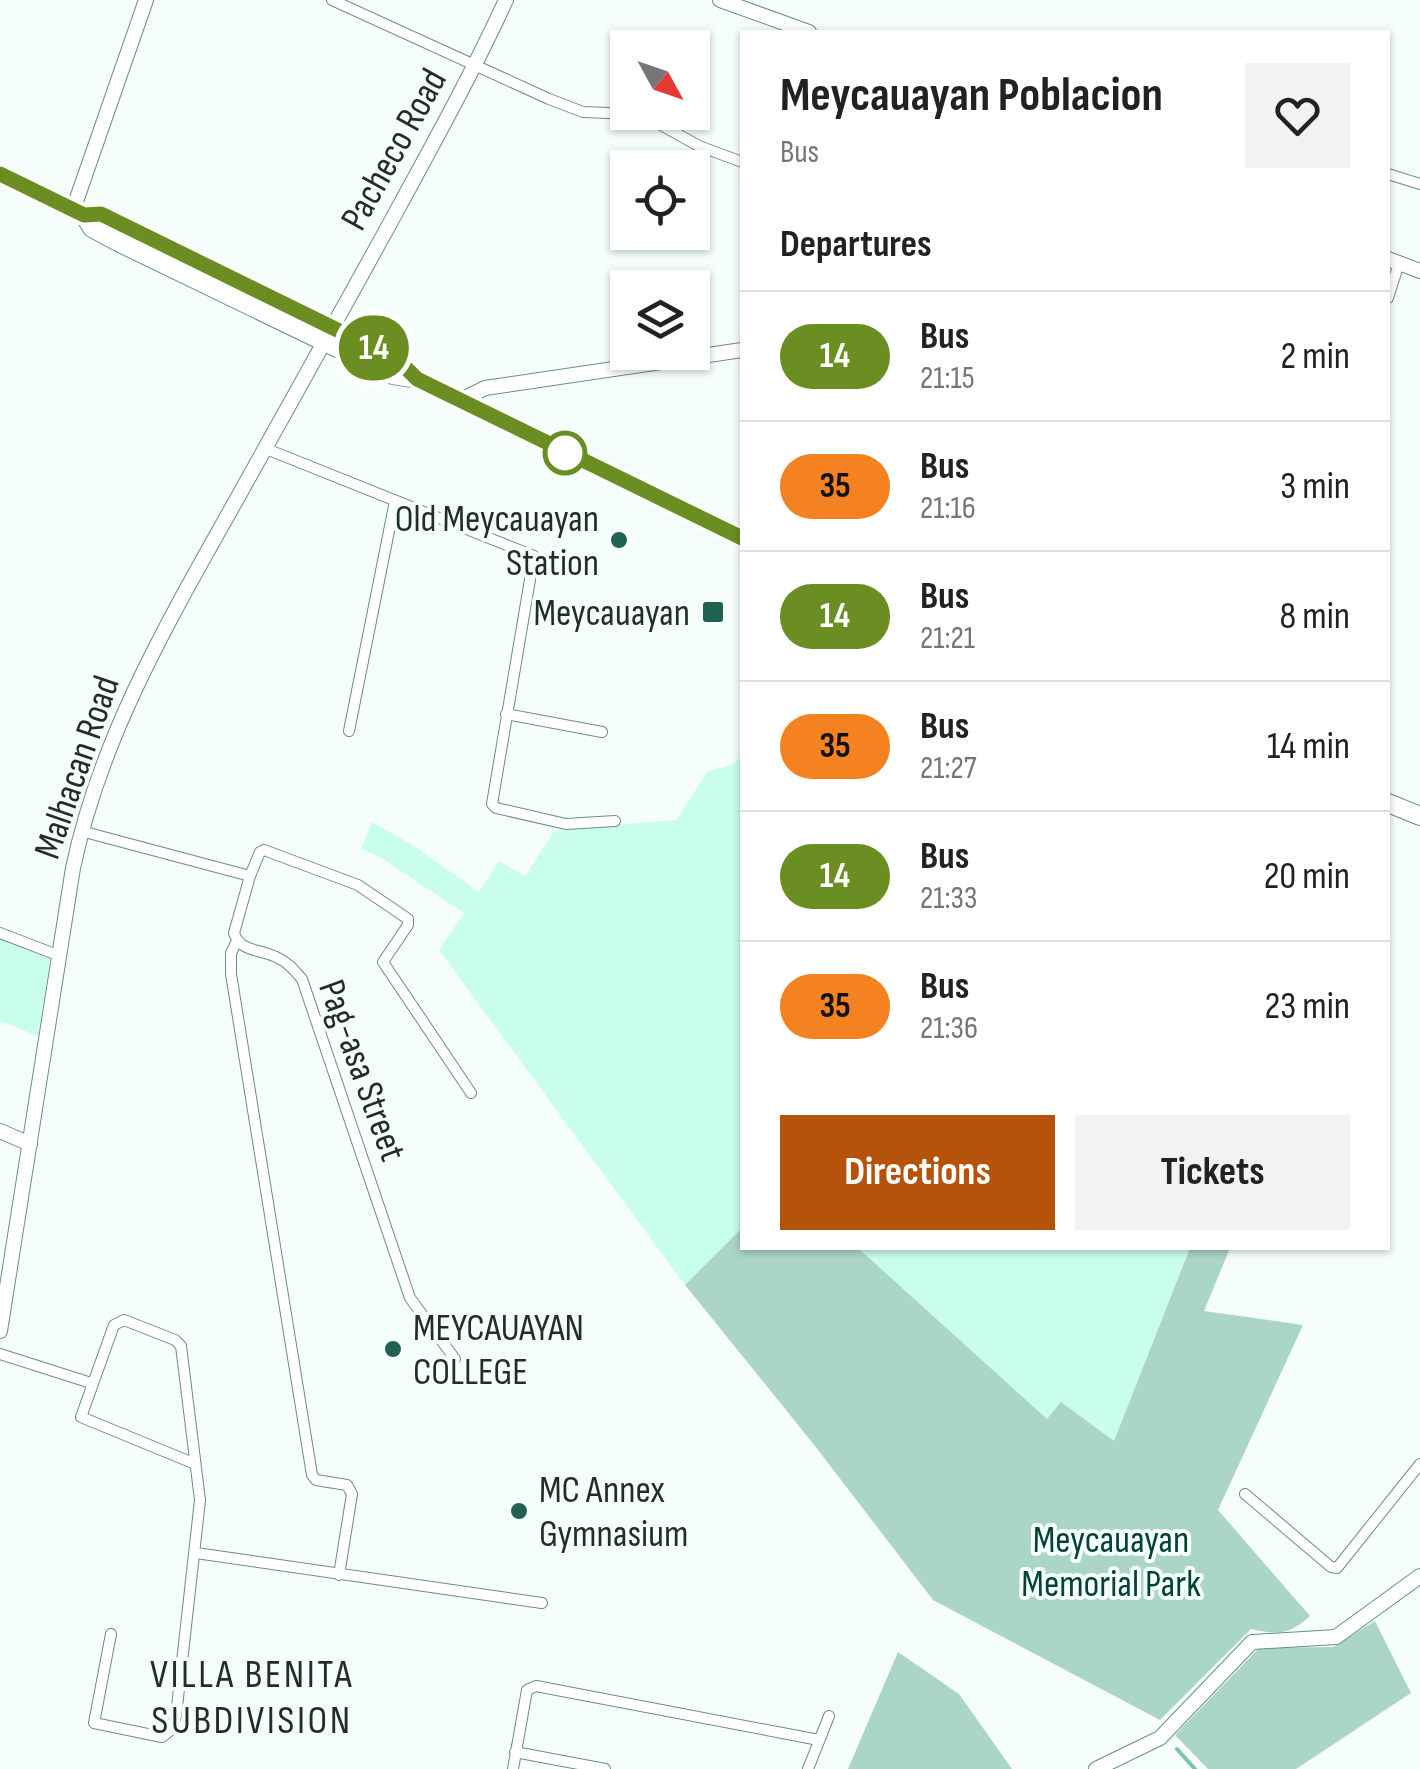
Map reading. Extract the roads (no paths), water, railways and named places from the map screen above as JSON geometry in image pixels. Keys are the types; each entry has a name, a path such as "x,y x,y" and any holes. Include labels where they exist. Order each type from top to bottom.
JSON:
{"highway":[{"path":"0,174 79,213 101,214 328,334 393,375 417,379 740,537"},
{"path":"1390,804 1420,816"}],"main road":[{"path":"79,213 88,174 146,0"},
{"name":"Pacheco Road","path":"328,334 475,65 506,0"},
{"path":"720,0 803,30"},
{"path":"1393,261 1420,271"},
{"name":"Malhacan Road","path":"0,1330 4,1267 30,1144 81,831 133,690 173,610 328,334"},
{"path":"461,400 485,388 740,350"},
{"path":"0,1131 30,1144"},
{"path":"1096,1769 1143,1748 1167,1732 1252,1642 1336,1637 1420,1576"}],"street":[{"path":"332,0 583,112 634,114 740,161"},
{"path":"1390,175 1420,184"},
{"path":"264,448 534,556 536,564 492,804 566,824 614,821"},
{"path":"349,731 395,501"},
{"path":"506,714 602,732"},
{"path":"81,831 250,876"},
{"path":"340,1575 352,1494 347,1485 313,1478 231,974 234,932 260,852 264,850 358,885 408,919 383,962 471,1093"},
{"path":"0,933 60,956"},
{"name":"Pag-asa Street","path":"236,940 241,946 276,956 291,965 302,979 410,1298 455,1359"},
{"path":"111,1634 94,1723 162,1737 171,1730 176,1716 200,1500 182,1346 124,1320 118,1321 80,1415 193,1463"},
{"path":"0,1354 91,1384"},
{"path":"1245,1494 1336,1568 1420,1464"},
{"path":"196,1552 542,1603"},
{"path":"514,1769 527,1690 536,1686 820,1740"},
{"path":"808,1769 829,1716"},
{"path":"515,1752 605,1769"}],"waterway":[{"path":"1177,1749 1195,1769"}],"place":[{"name":"Old Meycauayan Station","path":"619,540"},
{"name":"Meycauayan","path":"713,612"},
{"name":"MEYCAUAYAN COLLEGE","path":"393,1349"},
{"name":"MC Annex Gymnasium","path":"519,1511"}],"district":[{"name":"VILLA BENITA SUBDIVISION","path":"252,1696"}],"park label":[{"name":"Meycauayan Memorial Park","path":"1111,1561"}]}
